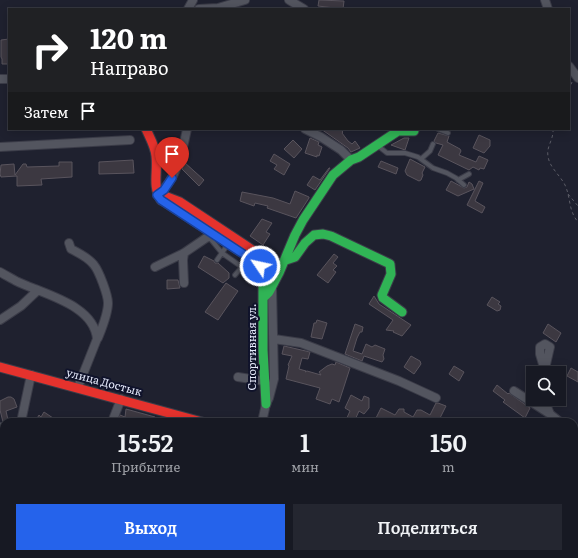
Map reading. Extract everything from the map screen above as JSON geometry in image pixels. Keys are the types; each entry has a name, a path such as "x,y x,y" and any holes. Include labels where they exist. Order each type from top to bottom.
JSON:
{"street":[{"path":"218,8 245,0"},
{"path":"289,0 302,8"},
{"path":"570,67 578,78"},
{"path":"146,130 156,153 155,188 159,198 212,237 228,244 260,265"},
{"path":"159,198 178,164 182,154 187,130"},
{"path":"307,130 321,136 341,150 351,160"},
{"path":"264,297 286,260 289,249 303,220 333,175 351,160 359,157 398,131 416,130"},
{"path":"0,147 130,140"},
{"name":"Спортивная ул.","path":"159,198 167,197 180,202 257,252 260,258 263,277 264,381 266,404"},
{"path":"286,260 295,257 305,243 314,235 323,234 331,236 390,264 391,274 382,295 383,298 402,312"},
{"path":"155,267 184,253 206,238 212,237"},
{"path":"69,243 71,250 87,258 94,265 107,295 108,303 106,314 78,387"},
{"path":"184,253 182,260 184,282"},
{"path":"0,272 16,281 53,296 82,312 95,329 97,339"},
{"name":"Спортивная ул.","path":"263,418 274,379 272,285"},
{"path":"0,320 22,306 38,290"},
{"path":"274,339 301,343 399,381 436,398"},
{"name":"улица Достык","path":"0,367 188,418"},
{"path":"22,418 31,375"},
{"path":"238,377 264,381"},
{"path":"514,391 555,418"},
{"path":"114,418 121,399"},
{"path":"547,406 550,414"}],"lane":[{"path":"440,130 448,133"},
{"path":"421,159 430,151 433,144"},
{"path":"377,145 387,153 405,153 418,157 433,168 447,173 464,185"},
{"path":"458,180 470,174"},
{"path":"212,237 222,253 242,267 235,274"},
{"path":"217,260 228,244"}],"path":[{"path":"553,130 554,135 547,154 550,164 565,185 571,212 578,222"},
{"path":"568,194 578,206"}],"building":[{"path":"319,0 344,1 343,8 318,6"},
{"path":"8,39 8,64 2,64 1,40"},
{"path":"322,130 341,130 348,141 352,144 355,141 360,148 351,152 348,148"},
{"path":"438,133 449,136 447,142 460,149 461,151 459,155 476,162 479,156 488,160 484,169 480,168 479,170 473,167 469,170 438,155 443,145 434,141"},
{"path":"479,135 490,140 490,146 484,153 473,148"},
{"path":"310,138 319,142 318,145 322,147 319,156 317,155 317,157 305,153"},
{"path":"404,138 409,138 405,150 391,145"},
{"path":"293,140 302,149 294,158 284,149"},
{"path":"274,154 290,164 284,175 274,169 277,165 270,161"},
{"path":"410,159 425,167 421,180 419,181 407,175 405,171"},
{"path":"133,160 134,173 99,174 99,162"},
{"path":"381,161 398,168 396,174 378,167"},
{"path":"59,162 72,162 72,177 41,179 42,185 17,186 17,176 1,177 0,174 1,165 14,164 15,175 23,164 26,164 27,167 59,166"},
{"path":"184,162 204,180 199,186 182,169"},
{"path":"329,168 315,190 307,185 313,176 320,180"},
{"path":"451,181 464,188 467,187 469,182 472,184 474,189 458,196 446,190"},
{"path":"479,181 483,183 475,201 485,207 482,213 467,205"},
{"path":"295,191 309,197 296,218 267,208 268,206 255,203 254,206 240,201 242,192 273,198 290,204"},
{"path":"262,219 272,223 266,232 270,234 263,245 250,236"},
{"path":"334,254 338,257 333,263 337,266 333,270 336,272 328,283 317,275"},
{"path":"204,256 215,263 218,263 229,273 229,278 223,283 198,267"},
{"path":"167,280 178,280 180,288 167,289"},
{"path":"226,283 238,291 218,320 205,312"},
{"path":"374,296 379,304 411,325 402,336 393,332 394,331 386,330 393,320 369,304"},
{"path":"492,297 500,302 498,304 501,306 500,310 497,311 487,305"},
{"path":"317,320 327,323 322,339 311,337 314,323 316,323"},
{"path":"355,324 363,327 362,332 360,332 357,338 353,351 362,354 366,344 372,347 375,345 385,349 383,355 384,359 382,362 364,356 362,361 345,354"},
{"path":"548,324 561,333 556,342 543,333"},
{"path":"284,346 310,352 308,359 302,358 299,369 306,371 305,372 307,371 321,375 319,372 327,366 332,364 335,365 336,362 350,368 339,402 332,399 330,404 316,399 320,388 286,379 288,365 292,356 282,354"},
{"path":"411,356 420,361 421,364 414,374 404,367"},
{"path":"454,366 464,372 459,381 449,374"},
{"path":"571,368 578,372 578,382 567,376"},
{"path":"497,385 530,408 525,418 503,402 505,400 493,391"},
{"path":"351,395 362,401 364,396 369,398 369,408 364,414 359,411 356,418 347,418 350,411 345,408"},
{"path":"8,397 14,399 17,407 6,411 8,418 2,418 0,401"},
{"path":"436,403 446,406 440,418 376,418 381,408 395,415 399,409 404,409 404,412 413,417 417,410 421,410 430,415"},
{"path":"126,409 155,417 119,418 120,415 125,417"},
{"path":"44,412 53,418 37,418 39,415 41,417"}],"traffic: fast":[{"path":"264,297 269,292 279,273 303,220 333,175 351,160 359,157 398,131 414,131"},
{"path":"286,260 295,257 305,243 314,235 323,234 331,236 390,264 391,274 382,295 383,298 402,312"},
{"path":"257,253 263,277 263,350 266,404"}],"traffic: jam":[{"path":"146,130 155,152 156,184 158,195 161,200 167,197 180,202 257,253"},
{"path":"0,367 187,418"}],"route":[{"path":"172,178 164,190 157,195 161,200 260,266"}]}
